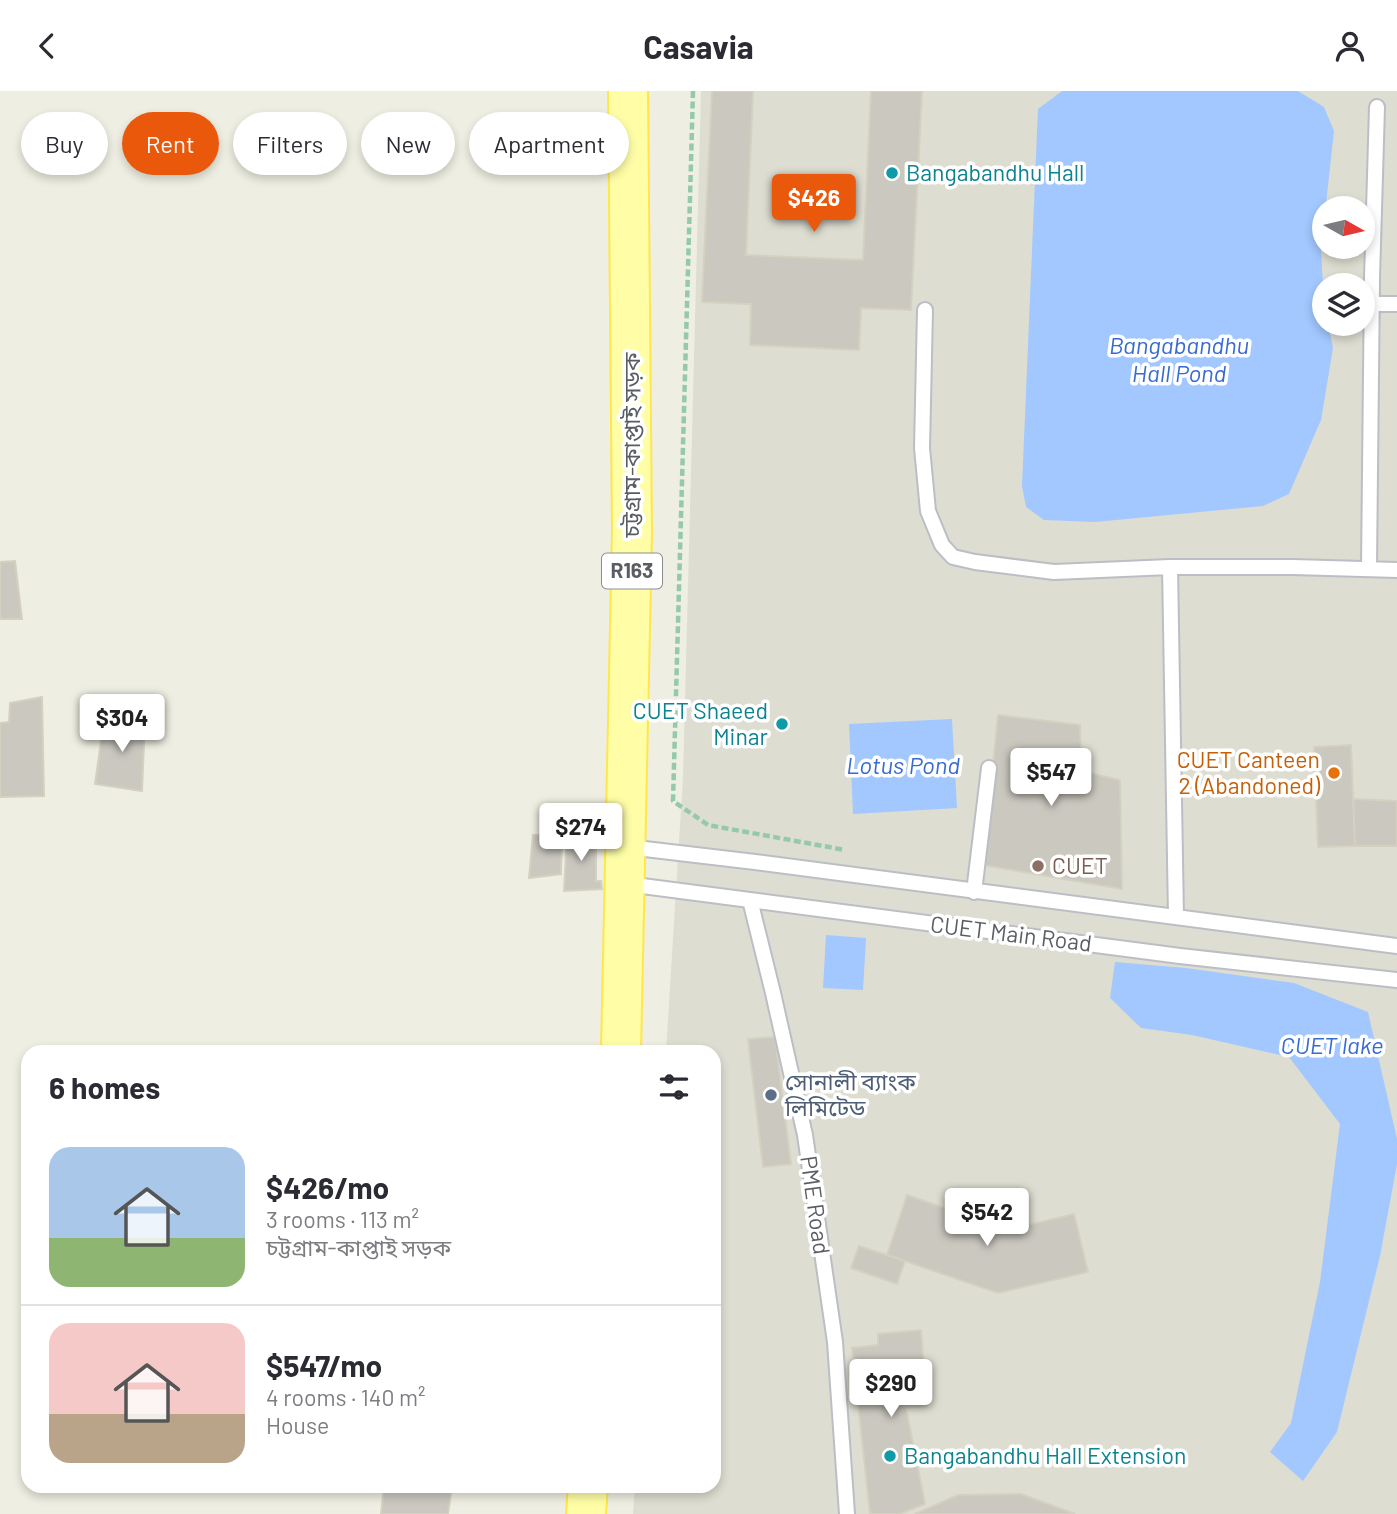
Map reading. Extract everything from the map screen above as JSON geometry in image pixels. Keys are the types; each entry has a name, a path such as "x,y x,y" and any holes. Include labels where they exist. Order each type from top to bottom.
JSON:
{"main road":[{"name":"চট্টগ্রাম-কাপ্তাই সড়ক","path":"621,1045 633,451 628,91"},
{"path":"586,1514 588,1493"}],"lane":[{"path":"1374,273 1377,107"},
{"path":"1375,304 1397,304"},
{"path":"925,310 922,448 928,511 942,545 953,557 1054,572 1170,567 1369,568 1397,571"},
{"path":"1369,568 1373,336"},
{"path":"1170,567 1176,917"},
{"path":"974,892 989,768"},
{"name":"CUET Main Road","path":"626,866 755,862 1397,946"},
{"name":"CUET Main Road","path":"626,866 704,892 750,900 1397,980"},
{"name":"PME Road","path":"750,900 805,1135 835,1342 847,1514"}],"path":[{"path":"693,91 673,801 708,825 785,840"}],"shaded area":[{"name":"CUET","path":"701,91 1397,91 1397,1514 633,1514 634,1493 721,1493 721,1045 666,1045 683,777"}],"water":[{"name":"Bangabandhu Hall Pond","path":"1062,91 1298,91 1324,107 1334,131 1327,196 1312,196 1312,259 1322,259 1322,273 1312,273 1312,336 1330,336 1333,348 1321,420 1289,494 1263,506 1095,522 1044,520 1026,507 1022,486 1038,109"},
{"name":"Lotus Pond","path":"952,719 957,808 853,814 849,724"},
{"path":"826,935 866,938 863,990 823,988"},
{"name":"CUET lake","path":"1115,962 1186,968 1294,983 1368,1012 1397,1139 1397,1164 1380,1256 1337,1432 1303,1481 1270,1452 1291,1423 1320,1282 1340,1124 1289,1057 1192,1035 1141,1028 1110,998"}],"building":[{"name":"Bangabandhu Hall","path":"712,91 753,91 746,255 863,260 871,91 922,91 911,310 861,308 859,350 750,345 751,304 702,302"},
{"path":"15,561 22,619 0,619 0,562"},
{"path":"42,697 44,796 0,797 0,723 9,722 10,703"},
{"path":"998,715 1080,725 1081,758 1053,753 1052,764 1120,780 1122,889 983,865"},
{"path":"145,719 142,791 95,784 104,720"},
{"name":"CUET Canteen 2 (Abandoned)","path":"1351,745 1355,846 1318,847 1314,747"},
{"path":"1353,799 1397,801 1397,846 1355,846"},
{"path":"562,834 561,874 529,878 533,835"},
{"path":"567,834 599,834 596,848 596,881 601,881 602,889 564,891"},
{"path":"775,1037 791,1164 763,1167 748,1039"},
{"path":"907,1195 1008,1230 1074,1214 1088,1272 998,1293 887,1255"},
{"path":"859,1246 905,1261 897,1284 851,1268"},
{"name":"Bangabandhu Hall Extension","path":"921,1330 927,1406 906,1408 925,1504 900,1514 870,1514 852,1348 878,1345 878,1334"},
{"path":"383,1493 451,1493 448,1514 381,1514"},
{"path":"1021,1494 1075,1514 915,1514 958,1495"}],"place":[{"name":"Bangabandhu Hall","path":"892,173"},
{"name":"CUET Shaeed Minar","path":"782,724"},
{"name":"CUET Canteen 2 (Abandoned)","path":"1334,773"},
{"name":"CUET","path":"1038,866"},
{"name":"সোনালী ব্যাংক লিমিটেড","path":"771,1095"},
{"name":"Bangabandhu Hall Extension","path":"890,1456"}]}
